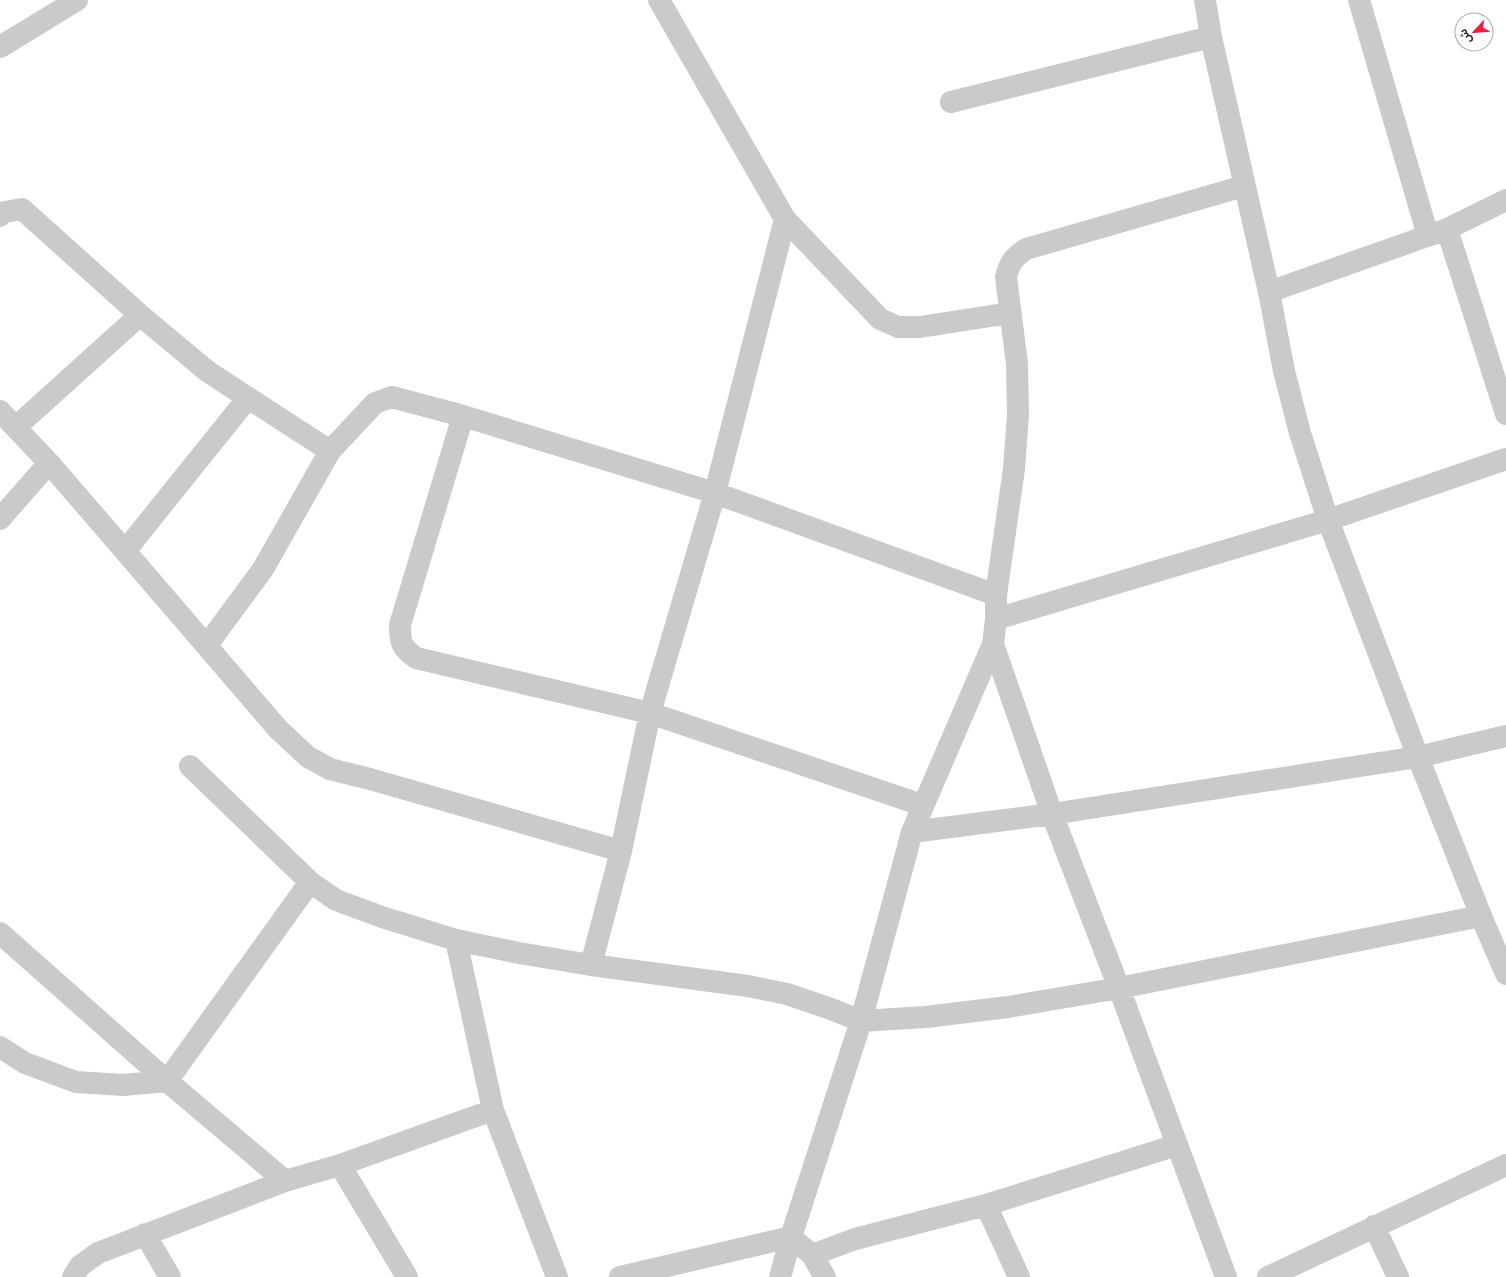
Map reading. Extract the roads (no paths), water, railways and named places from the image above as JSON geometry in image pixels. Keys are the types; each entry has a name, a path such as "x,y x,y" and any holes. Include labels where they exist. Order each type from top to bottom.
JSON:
{"street":[{"path":"0,47 77,0"},
{"path":"659,0 785,219 880,319 898,327 920,327 1010,313"},
{"path":"1205,0 1211,37 1269,292 1284,371 1300,433 1328,520 1418,757 1481,916 1506,974"},
{"path":"1359,0 1438,233 1506,414"},
{"path":"951,102 1211,37"},
{"path":"780,1277 791,1236 861,1021 912,832 922,805 993,644 996,619 996,595 1014,469 1018,415 1016,364 1006,277 1009,265 1015,256 1026,249 1244,186"},
{"path":"1269,292 1438,233 1506,200"},
{"path":"0,216 5,212 22,209 140,315 207,371 330,451"},
{"path":"592,965 621,851 650,713 715,493 785,219"},
{"path":"16,427 140,315"},
{"path":"206,645 263,569 330,451 375,403 392,397 463,416 715,493 996,595"},
{"path":"126,551 248,398"},
{"path":"0,411 49,463 126,551 278,729 308,757 330,769 370,779 621,851"},
{"path":"463,416 400,625 400,639 407,651 416,658 650,713 922,805"},
{"path":"996,619 1328,520 1506,459"},
{"path":"0,519 49,463"},
{"path":"993,644 1052,814 1120,988 1226,1277"},
{"path":"912,832 1052,814 1418,757 1506,736"},
{"path":"190,766 310,882 336,900 382,917 456,940 519,954 748,986 787,994 861,1021 926,1017 1008,1007 1120,988 1481,916"},
{"path":"167,1081 310,882"},
{"path":"0,933 167,1081 285,1181"},
{"path":"456,940 493,1110 557,1277"},
{"path":"0,1047 24,1063 76,1082 123,1084 167,1081"},
{"path":"73,1277 80,1266 98,1252 285,1181 340,1165 493,1110"},
{"path":"812,1255 855,1239 986,1205 1177,1145"},
{"path":"340,1165 407,1277"},
{"path":"1268,1277 1506,1165"},
{"path":"986,1205 1019,1277"},
{"path":"1374,1226 1398,1277"},
{"path":"145,1234 170,1277"},
{"path":"791,1236 812,1255 825,1277"},
{"path":"620,1277 791,1236"}]}
